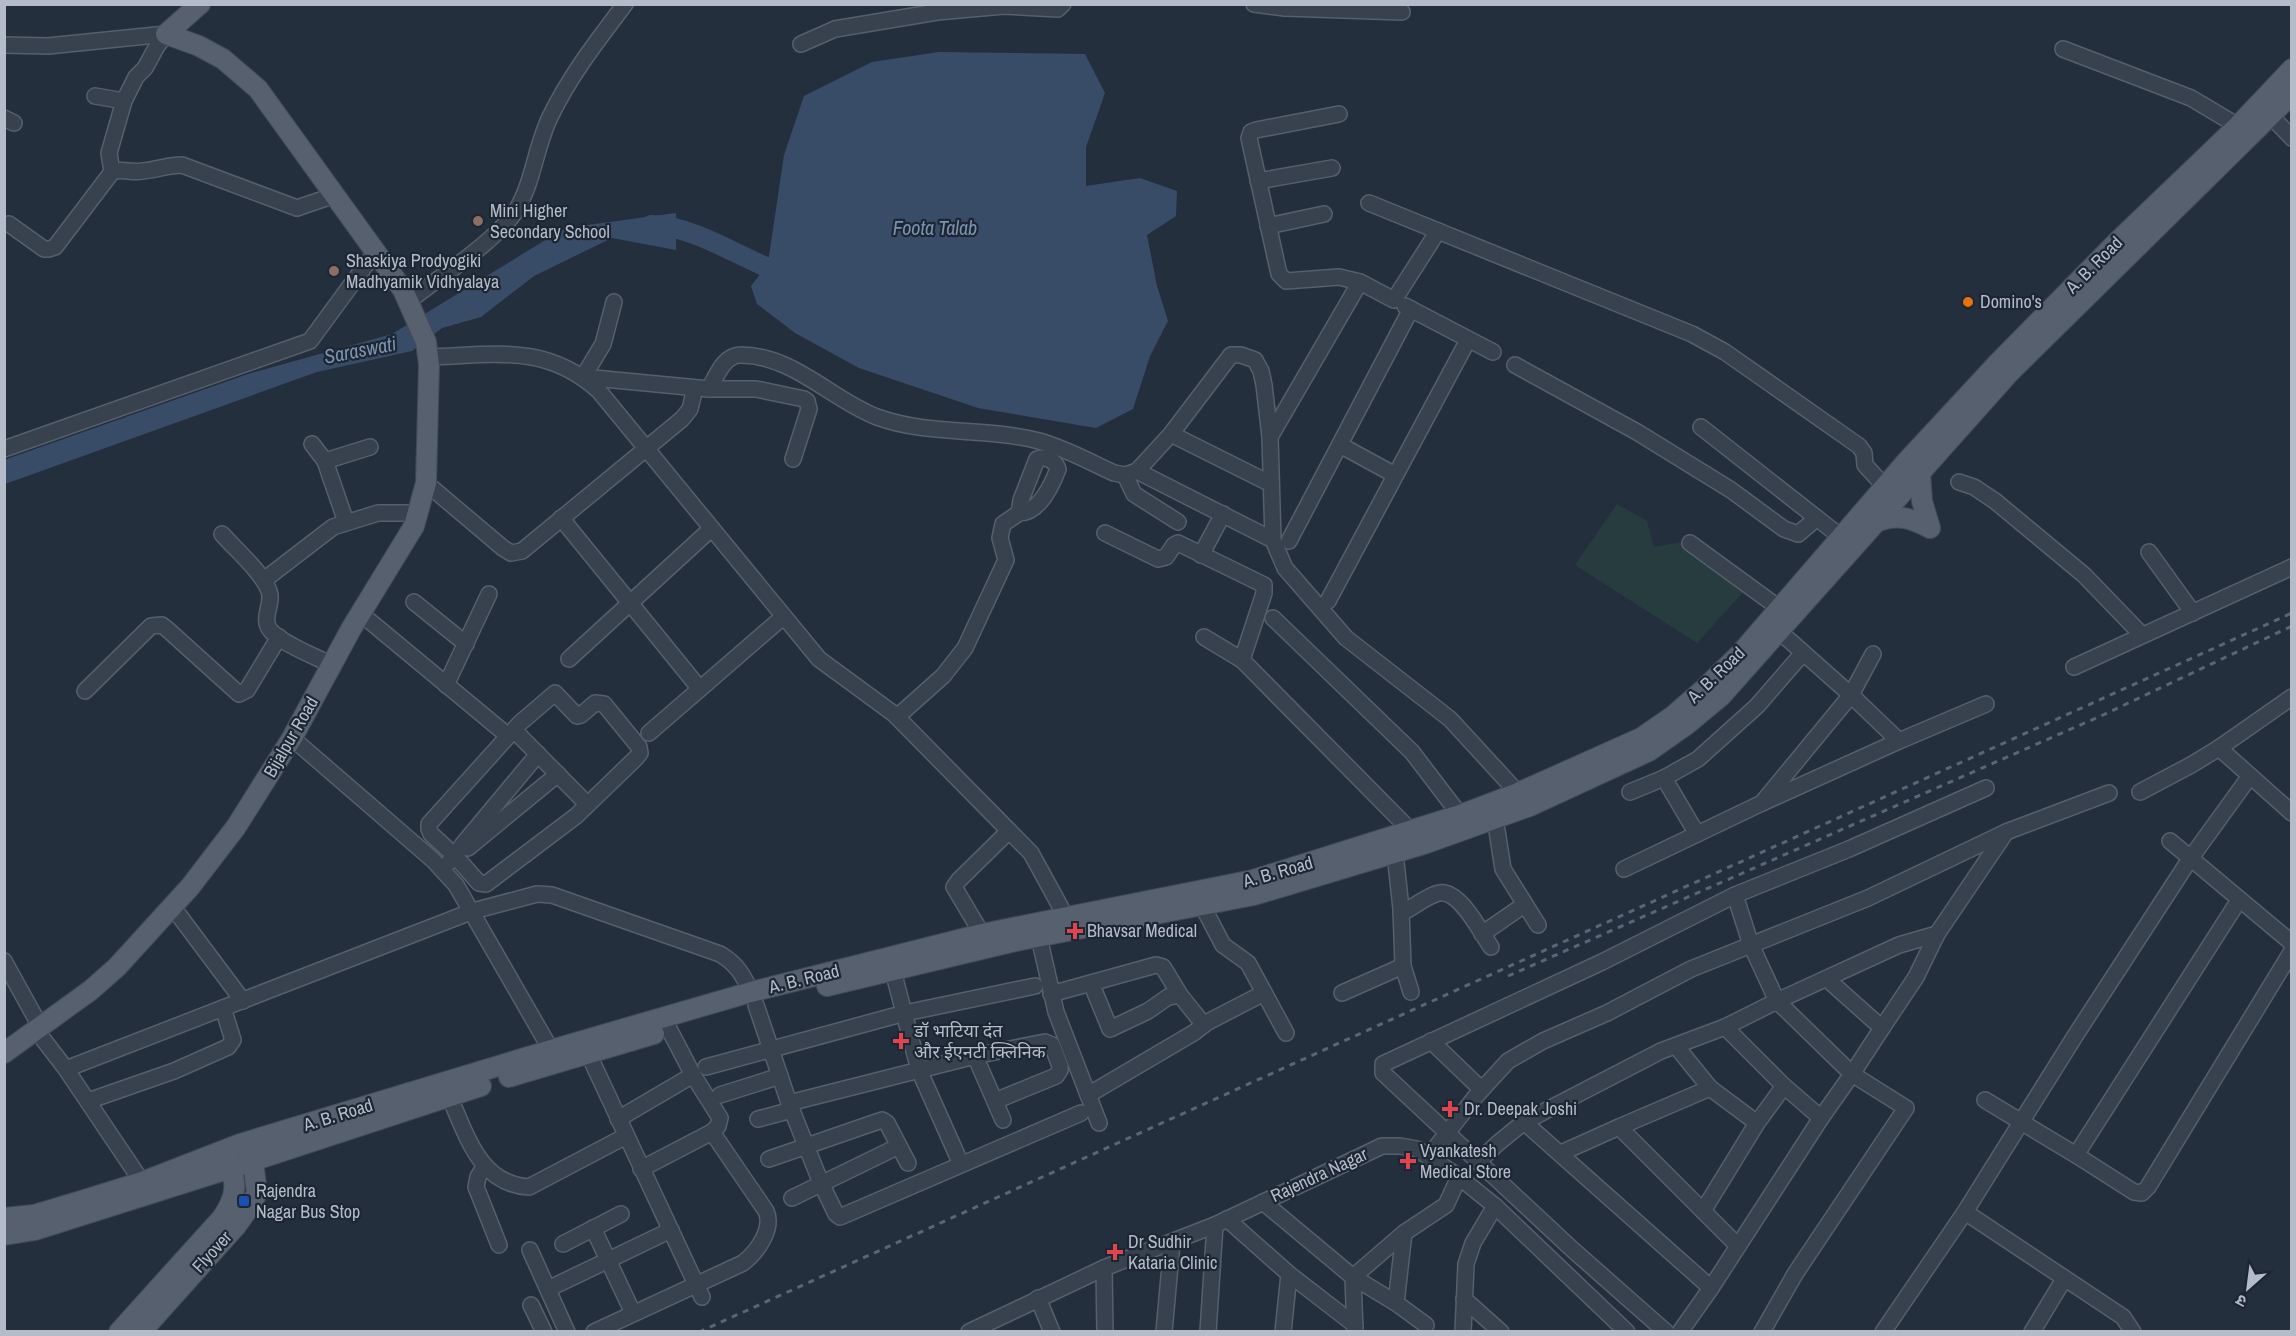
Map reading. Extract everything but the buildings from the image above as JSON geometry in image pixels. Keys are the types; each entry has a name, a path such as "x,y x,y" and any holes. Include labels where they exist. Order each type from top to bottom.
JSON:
{"main road":[{"path":"200,4 166,34 199,46 223,59 258,88 403,290 411,305 427,350"},
{"name":"A. B. Road","path":"231,1168 449,1096 669,1029 754,999 893,971 1039,937 1254,895 1395,853 1530,806 1649,752 1721,696 1780,632 1871,515 1997,364 2116,242 2238,126 2292,69"},
{"name":"A. B. Road","path":"1913,466 2292,94"},
{"name":"Bijalpur Road","path":"4,1053 91,990 172,906 236,827 292,738 360,613 414,526 419,513 426,483 427,350"},
{"path":"1871,515 1904,517 1930,528 1913,466"},
{"name":"A. B. Road","path":"4,1218 34,1215 142,1182 246,1142 551,1050 754,999 982,934 1253,880 1411,831 1518,793 1641,738 1673,716 1734,660 1841,537 1871,515"},
{"name":"Flyover","path":"119,1332 236,1226 251,1205 257,1193 253,1161 246,1142"},
{"name":"Flyover","path":"141,1332 231,1204 236,1188 224,1150"},
{"path":"4,1235 36,1230 231,1168"}],"street":[{"path":"411,305 497,233 516,210 533,173 550,117 581,62 625,4"},
{"path":"801,44 835,28 938,8 1004,5 1058,9 1062,4"},
{"path":"1254,4 1402,12"},
{"path":"4,45 48,46 166,34"},
{"path":"112,172 109,153 124,101 136,77 145,68 166,34"},
{"path":"2063,49 2191,98 2238,126"},
{"path":"95,96 124,101"},
{"path":"1339,114 1251,132 1249,138 1279,274 1286,280 1339,277 1360,282 1492,351"},
{"path":"2271,116 2292,138"},
{"path":"9,224 44,249 55,247 112,172 119,169 143,171 169,165 182,165 297,208 335,195"},
{"path":"1258,181 1332,168"},
{"path":"1369,203 1692,334 1725,352 1859,446 1864,453 1865,465 1891,492"},
{"path":"1268,226 1324,214"},
{"path":"1394,300 1438,231"},
{"path":"4,448 310,341 376,251"},
{"path":"1270,437 1360,282"},
{"path":"583,377 603,344 614,302"},
{"path":"1289,541 1411,309"},
{"path":"1328,601 1468,340"},
{"path":"427,350 514,354 543,359 583,377 599,392 646,448 819,659 897,717 1031,853 1066,917"},
{"path":"1131,473 1171,434 1231,355 1241,355 1255,360 1261,370 1270,437 1273,540 1285,568 1346,638 1449,719 1518,793"},
{"path":"426,483 503,548 511,553 522,551 687,414 702,388 727,359 734,356 757,357 803,375 878,417 922,427 1040,441 1114,474 1131,473 1223,514 1273,540"},
{"path":"1515,365 1646,437 1731,490 1784,529 1798,534 1817,518"},
{"path":"583,377 702,388 756,389 804,399 809,409 793,459"},
{"path":"1701,427 1841,537"},
{"path":"1171,434 1271,484"},
{"path":"312,444 325,461 346,522"},
{"path":"1340,445 1395,475"},
{"path":"325,461 370,447"},
{"path":"1131,473 1134,494 1178,522"},
{"path":"1959,482 1974,487 1995,501 2084,575 2142,635"},
{"path":"264,580 326,531 346,522 378,513 419,513"},
{"path":"897,717 943,676 965,648 1006,560 1000,531 1003,524 1019,513"},
{"path":"1201,555 1223,514"},
{"path":"561,518 700,689"},
{"path":"569,659 711,529"},
{"path":"1105,533 1158,559 1166,557 1178,543 1264,585 1264,593 1242,660"},
{"path":"222,534 264,580 271,597 267,626 279,637 332,665"},
{"path":"1690,543 1779,608"},
{"path":"2149,552 2193,613"},
{"path":"2074,667 2292,567"},
{"path":"446,685 489,594"},
{"path":"414,602 466,644"},
{"path":"360,613 446,685 538,754 587,804"},
{"path":"650,733 783,617"},
{"path":"1274,618 1412,752 1460,814"},
{"path":"85,691 151,626 157,624 167,628 239,694 247,690 279,637"},
{"path":"1780,632 1899,741"},
{"path":"1204,637 1242,660 1411,831"},
{"path":"1630,792 1664,778 1698,759 1757,706 1803,652"},
{"path":"1762,803 1851,695 1873,654"},
{"path":"292,738 448,864 479,883 486,884 576,816 640,753 639,747 604,704 596,703 578,716 555,693 508,730 429,824 431,834 448,864 456,885 551,1050"},
{"path":"2140,792 2219,748 2292,697"},
{"path":"1624,868 1762,803 1986,704"},
{"path":"2219,748 2292,813"},
{"path":"448,864 538,754"},
{"path":"448,864 558,774"},
{"path":"1883,1332 1965,1212 2021,1120 2190,859 2250,776"},
{"path":"1664,778 1697,834"},
{"path":"1666,1332 1446,1134 1382,1069 1387,1061 1602,962 1736,895 1850,849 1986,788"},
{"path":"1429,1156 1481,1089 1508,1061 1543,1041 1607,1013 1691,969 1868,898 2006,832 2109,793"},
{"path":"1495,818 1503,869 1538,925"},
{"path":"982,934 954,887 1009,831"},
{"path":"1680,1332 1916,977 1937,934 2006,832"},
{"path":"2170,841 2292,943"},
{"path":"1395,853 1403,966 1411,992"},
{"path":"1401,913 1438,893 1448,894 1467,910 1486,940 1524,905"},
{"path":"66,1069 473,911 537,894 552,895 720,954 741,971 754,999 791,1107 821,1183 836,1214 844,1217 1081,1113"},
{"path":"1736,895 1750,945 1777,1001 1852,1074 1906,1108 1795,1274 1762,1332"},
{"path":"2076,1155 2239,900"},
{"path":"1202,905 1223,945 1245,958 1286,1033"},
{"path":"172,906 243,1001"},
{"path":"1478,1162 1524,1122 1661,1051 1725,1027 1899,945 1937,934"},
{"path":"1039,937 1051,994 1099,1123"},
{"path":"1984,1100 2021,1120 2134,1192 2142,1193 2148,1187 2292,951"},
{"path":"4,961 38,1029 142,1182"},
{"path":"1051,994 1156,965 1163,967 1180,995 1204,1025"},
{"path":"1341,993 1403,966"},
{"path":"893,971 919,1070 962,1164"},
{"path":"1827,979 1882,1028"},
{"path":"1091,983 1110,1029 1148,1011 1168,998 1180,995"},
{"path":"618,1119 699,1071 905,1013 1035,986"},
{"path":"1088,1095 1204,1025 1264,993"},
{"path":"88,1101 174,1071 228,1047 233,1040 223,1008"},
{"path":"1725,1027 1784,1086 1821,1118"},
{"path":"641,1169 712,1132 718,1126 720,1118 699,1071 669,1029"},
{"path":"1431,1041 1481,1089"},
{"path":"758,1119 791,1107 919,1070 1045,1042 1052,1045 1060,1066 1056,1076 995,1101"},
{"path":"1676,1046 1710,1088 1757,1123"},
{"path":"588,1053 699,1290"},
{"path":"975,1056 1003,1120"},
{"path":"720,1095 780,1076"},
{"path":"1703,1211 1757,1123 1784,1086"},
{"path":"1561,1153 1710,1088"},
{"path":"449,1096 478,1160 484,1167 512,1184 529,1187 626,1136"},
{"path":"770,1159 807,1144 882,1120 887,1123 908,1163"},
{"path":"1524,1122 1711,1288"},
{"path":"1619,1126 1738,1246"},
{"path":"594,1332 633,1313 699,1290 743,1263 759,1248 768,1222 766,1210 712,1132"},
{"path":"792,1198 898,1146"},
{"name":"Rajendra Nagar","path":"969,1332 1104,1268 1221,1222 1382,1146 1400,1146 1417,1149 1460,1177 1495,1206 1627,1332"},
{"path":"484,1167 478,1177 477,1192 499,1245"},
{"path":"1353,1277 1404,1233 1446,1205 1460,1177"},
{"path":"1263,1202 1353,1277 1396,1303 1426,1325"},
{"path":"1463,1332 1466,1264 1473,1243 1495,1206"},
{"path":"1965,1212 2123,1317 2133,1332"},
{"path":"563,1244 621,1214"},
{"path":"1221,1222 1355,1328"},
{"path":"1208,1332 1221,1222"},
{"path":"593,1228 633,1313"},
{"path":"548,1289 671,1230"},
{"path":"1396,1303 1404,1233"},
{"path":"1164,1332 1172,1243"},
{"path":"530,1250 567,1332"},
{"path":"1104,1268 1105,1332"},
{"path":"1283,1332 1289,1274"},
{"path":"1353,1277 1355,1328"},
{"path":"2032,1332 2064,1279"},
{"path":"1038,1298 1052,1332"},
{"path":"1464,1299 1501,1332"},
{"path":"531,1305 544,1332"}],"green space":[{"path":"1617,504 1647,521 1654,547 1682,542 1748,587 1697,643 1575,565"}],"water":[{"name":"Foota Talab","path":"939,52 1085,54 1105,93 1086,147 1086,186 1140,178 1177,191 1176,216 1147,235 1157,286 1168,321 1150,356 1133,409 1096,428 978,408 859,368 795,333 757,304 751,286 766,267 784,155 804,96 872,62"},
{"path":"676,213 676,250 612,238 534,276 481,317 442,328 412,351 317,372 5,484 4,460 248,374 392,334 565,228"}],"waterway":[{"name":"Saraswati","path":"651,225 680,229 695,234 766,267"}],"railway":[{"path":"699,1332 2292,613"},
{"path":"1508,976 2103,715 2292,626"}],"place":[{"name":"Mini Higher Secondary School","path":"478,221"},
{"name":"Shaskiya Prodyogiki Madhyamik Vidhyalaya","path":"334,271"},
{"name":"Domino's","path":"1968,302"},
{"name":"Bhavsar Medical","path":"1075,931"},
{"name":"डॉ भाटिया दंत और ईएनटी क्लिनिक","path":"901,1041"},
{"name":"Dr. Deepak Joshi","path":"1450,1109"},
{"name":"Vyankatesh Medical Store","path":"1408,1161"},
{"name":"Rajendra Nagar Bus Stop","path":"244,1201"},
{"name":"Dr Sudhir Kataria Clinic","path":"1115,1252"}]}
